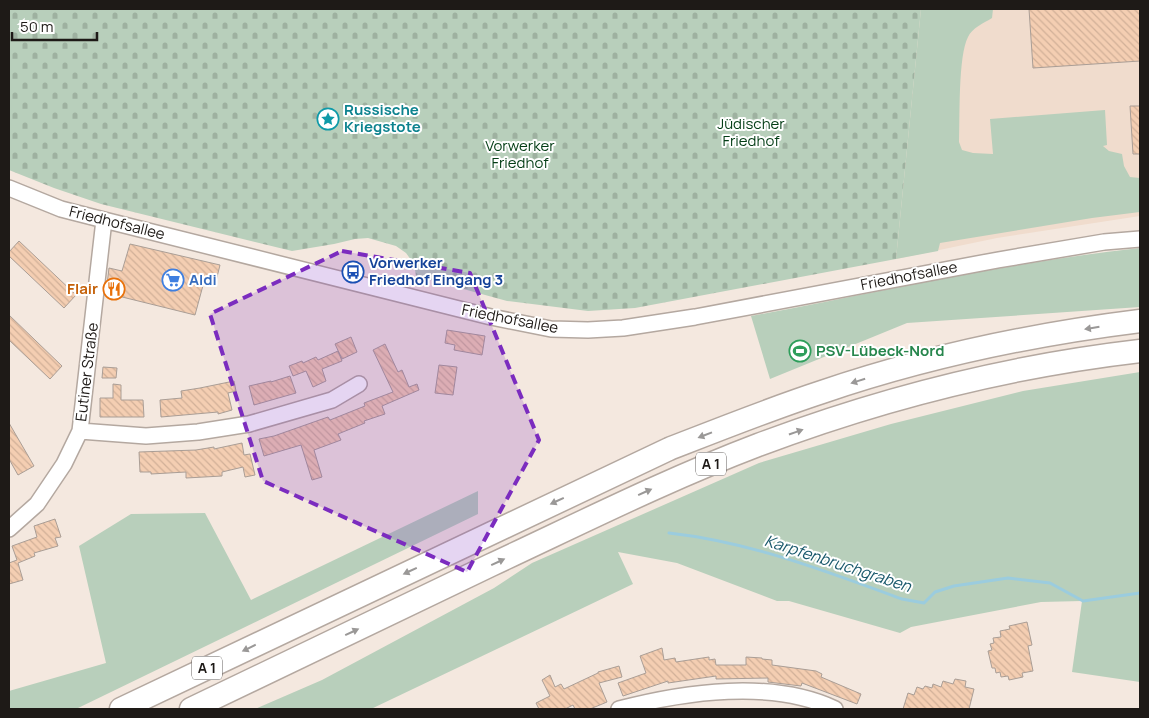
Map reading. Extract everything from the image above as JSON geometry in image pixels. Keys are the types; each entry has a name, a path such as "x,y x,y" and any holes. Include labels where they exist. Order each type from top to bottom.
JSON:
{"highway":[{"name":"A 1","path":"121,709 345,601 669,449 746,419 823,391 905,367 1019,340 1140,321"},
{"name":"A 1","path":"191,709 606,510 757,446 836,418 925,392 1017,371 1140,352"}],"street":[{"name":"Friedhofsallee","path":"9,188 62,209 104,220 491,317 551,329 588,330 623,328 695,317 998,260 1104,242 1140,239"},
{"name":"Eutiner Straße","path":"9,530 36,504 64,464 80,431 104,220"},
{"path":"80,431 146,436 198,432 249,424 332,400 359,384"},
{"path":"619,709 680,696 731,691 770,692 835,709"}],"highlighted area":[{"path":"342,251 470,273 539,440 467,572 263,481 210,314"}],"shaded area":[{"path":"921,9 1140,9 1140,216 997,238 896,259"}],"green space":[{"name":"Vorwerker Friedhof","path":"9,9 921,9 896,259 635,308 588,311 507,301 416,276 414,264 406,253 396,246 368,238 292,251 101,204 9,170"},
{"path":"921,9 993,9 992,18 972,31 965,46 961,72 960,103 959,142 962,150 973,153 993,154 990,119 1105,110 1107,145 1103,146 1109,151 1122,154 1124,166 1130,177 1140,178 1140,212 940,243 938,251 896,259"},
{"path":"1140,248 1140,307 907,323 770,379 751,316 994,269"},
{"path":"1140,372 1140,682 1072,672 1082,601 1041,602 911,627 900,633 789,601 777,601 677,563 618,552 633,584 371,709 255,709 322,680 494,588 532,563 759,463 891,424 1023,391"},
{"path":"478,491 478,514 76,709 9,709 9,691 106,663 79,546 131,514 205,513 251,600"}],"building":[{"path":"1029,9 1140,9 1140,61 1033,68"},
{"path":"1130,106 1140,106 1140,154 1133,154"},
{"path":"19,241 76,295 64,308 9,256 9,252"},
{"path":"130,244 220,265 216,281 205,278 195,315 106,293 109,268 122,271"},
{"path":"9,315 62,366 50,379 9,340"},
{"path":"447,330 485,336 482,355 454,350 455,345 445,343"},
{"path":"351,337 357,352 342,359 335,344"},
{"path":"385,344 398,372 402,370 409,387 417,384 419,390 382,406 385,414 364,421 365,423 338,434 341,440 314,450 322,477 312,480 301,445 264,456 259,439 274,436 328,417 330,420 365,406 364,403 393,392 373,350"},
{"path":"338,351 342,361 322,369 326,381 313,387 306,371 293,376 289,366 302,361 303,363 316,357 318,360"},
{"path":"439,365 457,367 453,395 435,393"},
{"path":"103,367 117,368 116,378 102,378"},
{"path":"290,376 296,393 254,405 249,386"},
{"path":"234,381 236,391 228,393 232,410 218,414 218,412 161,417 160,400 182,398 181,391"},
{"path":"113,384 121,385 121,400 143,400 144,417 100,417 100,398 113,398"},
{"path":"9,423 34,466 18,475 9,459"},
{"path":"242,443 244,455 250,454 255,475 245,477 243,467 222,472 222,476 186,478 186,472 151,474 151,472 140,472 139,452 196,450 214,447 214,449"},
{"path":"55,519 61,537 55,538 58,546 34,553 35,556 18,563 23,580 9,584 9,563 17,560 12,546 37,537 34,526"},
{"path":"1027,622 1032,645 1028,646 1033,671 1022,673 1023,677 1009,680 1008,676 1001,677 1000,672 996,673 995,668 992,668 988,651 992,650 990,644 994,643 993,638 1001,637 1000,631 1010,629 1009,626"},
{"path":"662,648 664,660 675,658 676,662 709,657 709,660 715,659 716,665 746,665 746,657 772,660 772,665 816,671 822,674 821,677 861,694 857,704 802,683 801,686 768,682 768,678 716,679 716,676 668,683 668,681 623,696 618,683 646,673 640,656"},
{"path":"619,666 622,677 599,683 607,702 590,709 575,709 573,705 565,709 539,709 536,703 550,696 542,680 550,675 555,687 561,684 564,689 598,672"},
{"path":"955,679 966,681 965,687 974,689 969,709 903,709 908,693 914,695 917,687 923,689 925,686 932,688 933,684 941,687 943,681 953,684"}],"waterway":[{"name":"Karpfenbruchgraben","path":"669,533 699,537 758,550 816,568 902,599 924,603 935,592 954,586 1008,578 1050,583 1083,601 1140,593"}],"place":[{"name":"Russische Kriegstote","path":"328,119"},
{"name":"Vorwerker Friedhof Eingang 3","path":"353,272"},
{"name":"Aldi","path":"173,280"},
{"name":"Flair","path":"114,289"},
{"name":"PSV-Lübeck-Nord","path":"800,351"}],"park label":[{"name":"Jüdischer Friedhof","path":"751,132"}]}
